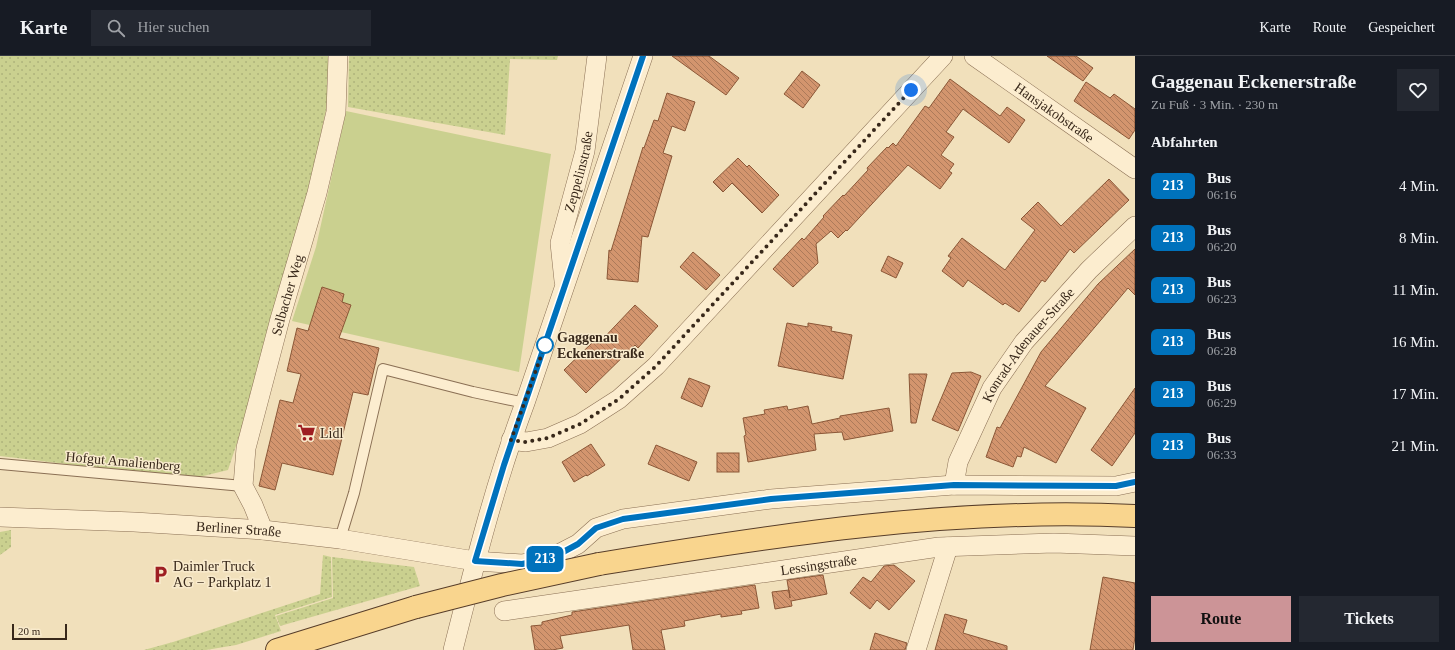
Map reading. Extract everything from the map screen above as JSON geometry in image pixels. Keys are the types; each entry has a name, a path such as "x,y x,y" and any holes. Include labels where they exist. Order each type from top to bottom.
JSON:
{"main road":[{"path":"278,650 416,607 502,585 599,564 804,532 905,522 1009,515 1135,516"}],"street":[{"name":"Selbacher Weg","path":"243,486 246,448 280,319 317,193 336,112 338,56"},
{"name":"Zeppelinstraße","path":"564,286 560,242 585,151 597,56"},
{"path":"454,650 475,561 511,440 525,403 643,56"},
{"path":"511,440 526,442 548,438 580,424 619,399 656,366 943,56"},
{"name":"Hansjakobstraße","path":"974,56 1135,169"},
{"name":"Konrad-Adenauer-Straße","path":"954,485 958,462 992,388 1016,353 1024,342 1089,270 1135,226"},
{"path":"475,561 522,564 552,558 578,544 596,528 623,519 771,499 954,485 1116,486 1135,482"},
{"path":"243,486 253,505 263,530"},
{"name":"Berliner Straße","path":"0,517 134,522 263,530 340,539 475,561"},
{"name":"Lessingstraße","path":"504,611 948,547 1054,543 1135,546"},
{"path":"916,650 948,547"}],"lane":[{"path":"340,539 354,493 383,369 473,392 525,403"},
{"name":"Hofgut Amalienberg","path":"0,464 243,486"}],"green space":[{"path":"0,56 331,56 328,101 301,225 244,422 228,470 191,479 0,456"},
{"path":"349,56 558,56 557,60 510,59 505,135 348,107"},
{"path":"346,111 551,154 519,372 292,321 316,247"},
{"path":"11,530 11,547 0,555 0,532"},
{"path":"323,555 331,557 332,597 275,615 281,631 236,645 206,650 144,650 320,594"},
{"path":"332,557 414,567 420,586 280,626 276,616 333,598"}],"building":[{"path":"672,56 709,56 739,78 726,95"},
{"path":"1047,56 1076,56 1093,68 1083,81"},
{"path":"802,71 820,85 803,108 784,94"},
{"path":"950,79 1000,116 1007,107 1025,120 1009,143 963,109 946,132 954,137 941,155 954,164 949,171 952,173 940,189 908,165 847,231 846,230 838,238 831,231 816,244 818,263 793,287 773,269 802,238 804,240 824,217 823,216 843,195 844,196 887,147 888,148 893,143 896,146 925,106 929,108"},
{"path":"1086,82 1110,98 1114,94 1135,109 1135,130 1129,139 1074,101"},
{"path":"667,93 695,102 685,131 672,126 663,153 672,156 648,237 642,236 638,282 607,279 609,250 611,251 643,147 644,148 654,120 658,121"},
{"path":"738,158 747,167 749,165 779,195 762,213 732,183 723,192 713,182"},
{"path":"1109,179 1129,200 1074,253 1070,249 1045,282 1042,280 1019,312 1005,303 1003,305 968,280 963,287 942,271 951,258 948,256 962,238 1005,270 1035,230 1021,219 1038,202 1061,226"},
{"path":"1135,249 1135,295 1128,288 1045,386 1086,408 1056,463 1024,447 1021,457 1017,456 1013,467 986,457 997,427 1000,428 1041,352 1098,284"},
{"path":"693,252 720,275 706,290 680,267"},
{"path":"888,256 903,263 896,278 881,271"},
{"name":"Lidl","path":"322,287 344,294 342,302 351,305 339,338 379,348 368,395 353,392 333,475 282,463 275,490 259,486 280,400 293,403 301,374 287,371 297,328 308,331"},
{"path":"635,305 658,326 638,348 635,345 586,393 564,370 594,341 598,344"},
{"path":"787,323 808,327 808,323 832,327 831,331 852,335 843,379 778,366"},
{"path":"971,372 981,376 958,431 932,420 952,373"},
{"path":"909,374 927,374 916,423 911,423"},
{"path":"689,378 710,386 702,407 681,398"},
{"path":"1135,388 1135,433 1112,466 1091,450"},
{"path":"787,406 788,410 808,406 812,424 840,418 840,416 889,408 893,431 844,440 842,432 814,434 816,450 748,462 743,418 765,414 764,410"},
{"path":"591,444 605,465 574,482 562,462"},
{"path":"656,445 697,462 689,481 648,464"},
{"path":"717,453 739,453 739,472 717,472"},
{"path":"894,565 915,581 889,610 877,600 870,609 850,593 863,577 871,582 884,566"},
{"path":"823,575 827,594 791,601 792,606 775,609 772,592 789,590 787,580"},
{"path":"1103,577 1135,583 1135,637 1133,650 1090,650"},
{"path":"755,585 759,608 741,611 742,614 721,617 721,614 684,621 685,626 661,630 665,650 633,650 629,625 560,636 563,648 552,650 535,650 531,626 542,625 542,622 572,615 572,612"},
{"path":"945,614 967,620 963,633 1007,646 1007,650 935,650"},
{"path":"875,633 907,643 905,650 870,650"}],"bus line":[{"name":"213","path":"643,56 525,403 511,440 475,561 522,564 552,558 578,544 596,528 623,519 771,499 954,485 1116,486 1135,482"}],"place":[{"name":"Gaggenau Eckenerstraße","path":"545,345"},
{"name":"Lidl","path":"307,433"},
{"name":"Daimler Truck AG − Parkplatz 1","path":"160,574"}],"route":[{"path":"545,345 511,440 526,442 548,438 580,424 619,399 656,366 911,90"}]}
